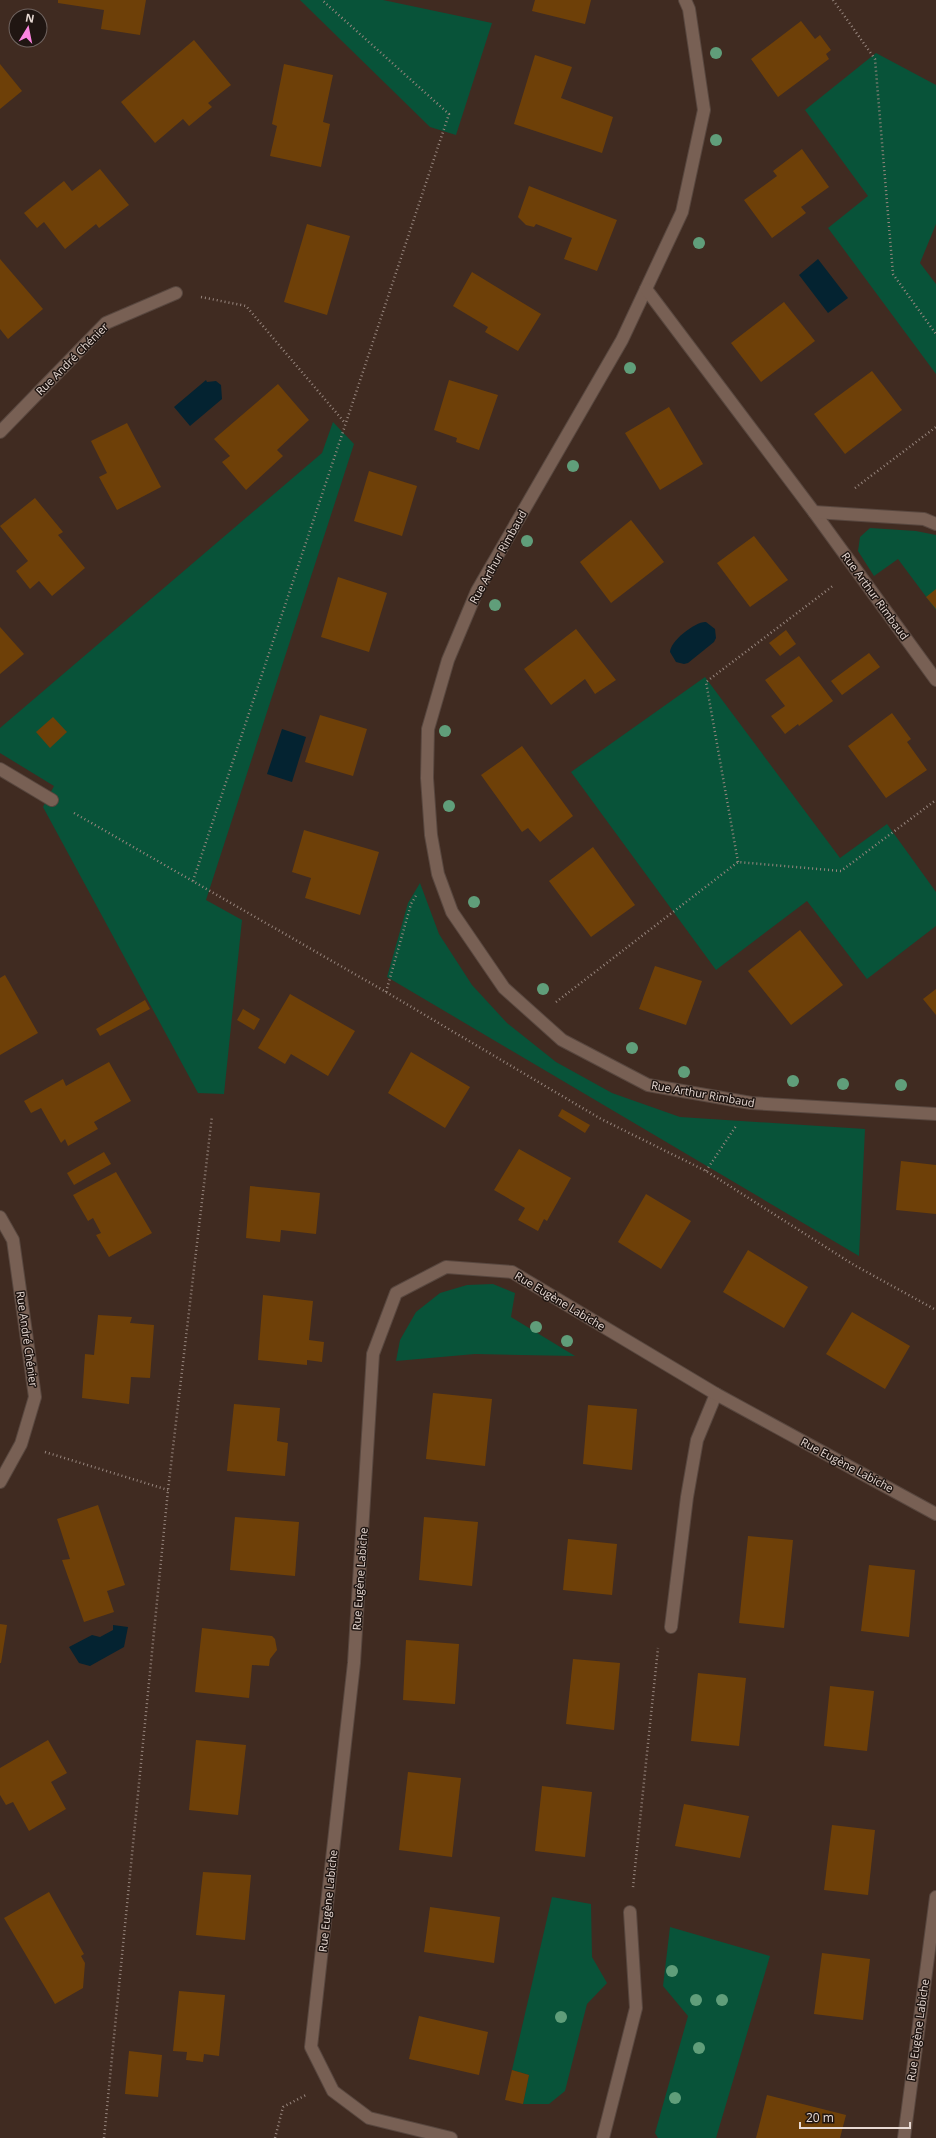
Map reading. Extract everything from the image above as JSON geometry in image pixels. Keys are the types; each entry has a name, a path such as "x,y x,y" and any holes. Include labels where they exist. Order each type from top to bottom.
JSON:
{"street":[{"name":"Rue Arthur Rimbaud","path":"685,0 689,9 704,110 682,212 622,340 478,591 448,660 428,729 427,778 430,835 438,874 452,912 504,988 562,1040 648,1084 751,1103 936,1114"},
{"name":"Rue Arthur Rimbaud","path":"646,289 814,512 936,680"},
{"name":"Rue André Chénier","path":"0,432 106,323 176,293"},
{"path":"814,512 924,519 936,524"},
{"path":"0,769 52,800"},
{"name":"Rue André Chénier","path":"0,1217 13,1240 35,1397 21,1444 0,1482"},
{"name":"Rue Eugène Labiche","path":"451,2138 368,2118 333,2091 311,2046 354,1664 373,1354 396,1293 446,1267 512,1272 716,1394 936,1514"},
{"path":"671,1627 687,1497 697,1440 716,1394"},
{"name":"Rue Eugène Labiche","path":"904,2138 936,1898"},
{"path":"603,2138 636,2008 630,1912"}],"path":[{"path":"193,881 449,114 322,0"},
{"path":"832,0 876,59 893,274 936,334"},
{"path":"176,293 246,306 345,424"},
{"path":"848,515 852,489 936,427"},
{"path":"738,862 706,682 855,569"},
{"path":"52,800 386,992 601,1119 706,1171 854,1265 936,1310"},
{"path":"537,1017 738,862 841,871 936,800"},
{"path":"386,992 411,904 423,885 438,874"},
{"path":"706,1171 751,1103"},
{"path":"104,2138 168,1490 212,1116"},
{"path":"21,1444 168,1490"},
{"path":"630,1912 658,1649 671,1627"},
{"path":"275,2138 284,2107 328,2082"}],"green space":[{"path":"300,0 383,0 492,23 456,135 430,127"},
{"path":"876,53 936,85 936,224 920,263 936,284 936,374 828,228 868,196 805,110"},
{"path":"333,422 354,444 206,900 242,920 224,1094 198,1093 43,807 54,786 0,753 0,728 322,453"},
{"path":"870,528 916,531 936,535 936,610 898,559 874,576 858,551 860,537"},
{"path":"705,677 840,858 887,824 936,892 936,926 867,979 807,901 716,970 571,772"},
{"path":"420,883 439,934 472,985 507,1023 556,1062 612,1093 680,1117 865,1129 859,1256 387,977 408,903"},
{"path":"493,1284 515,1293 511,1317 575,1356 475,1354 396,1361 400,1340 416,1312 440,1293 467,1285"},
{"path":"552,1897 591,1904 592,1957 607,1983 587,2004 565,2091 549,2104 523,2104 529,2075 512,2070"},
{"path":"670,1927 770,1956 716,2138 658,2138 655,2133 688,2016 663,1986"}],"water":[{"path":"818,259 848,298 828,313 799,275"},
{"path":"206,380 207,382 216,381 221,385 222,399 190,426 174,407"},
{"path":"706,622 715,629 716,638 714,642 688,663 684,664 676,662 670,652 674,643 690,628"},
{"path":"282,729 306,737 292,782 267,774"},
{"path":"113,1625 128,1627 124,1647 90,1666 79,1663 69,1647 92,1635 100,1637 113,1630"}],"building":[{"path":"58,0 146,0 140,35 101,29 104,10 58,3"},
{"path":"535,0 591,0 585,24 532,11"},
{"path":"801,21 815,39 820,35 831,50 826,54 829,59 778,97 751,59"},
{"path":"194,40 231,85 208,103 212,107 189,126 183,119 155,143 121,102"},
{"path":"535,55 572,67 561,98 613,117 602,153 514,124"},
{"path":"0,64 22,91 0,109"},
{"path":"284,64 333,75 323,122 330,124 321,167 270,156 277,126 272,124"},
{"path":"802,149 829,187 801,207 806,213 772,238 744,200 777,176 773,171"},
{"path":"100,169 129,205 99,228 96,224 65,249 44,222 37,228 24,213 64,181 72,191"},
{"path":"529,186 617,220 597,271 564,259 572,238 536,224 534,227 526,225 518,217"},
{"path":"307,224 350,236 327,315 284,302"},
{"path":"0,259 43,309 8,339 0,329"},
{"path":"472,272 541,314 518,351 485,332 488,327 453,306"},
{"path":"784,302 815,341 761,382 731,343"},
{"path":"872,371 902,410 845,454 814,414"},
{"path":"449,380 498,395 479,450 456,442 457,438 434,430"},
{"path":"278,384 309,420 277,450 283,456 246,490 222,462 230,456 214,439"},
{"path":"669,407 703,464 660,490 625,433"},
{"path":"127,423 161,487 117,510 99,477 107,473 91,441"},
{"path":"369,471 417,486 402,536 354,521"},
{"path":"35,498 63,532 58,535 85,568 52,596 39,581 30,589 16,571 28,561 0,526"},
{"path":"631,520 664,562 611,603 580,562"},
{"path":"754,536 788,580 750,607 717,563"},
{"path":"338,577 387,593 369,652 321,637"},
{"path":"936,589 936,609 926,597"},
{"path":"0,627 24,654 0,674"},
{"path":"576,629 616,680 595,694 585,679 551,705 524,669"},
{"path":"786,630 796,644 780,656 769,643"},
{"path":"869,653 880,667 842,695 831,681"},
{"path":"799,656 833,701 799,726 798,724 785,734 771,716 785,706 765,680"},
{"path":"892,713 911,739 907,742 927,770 886,798 848,746"},
{"path":"320,715 367,729 353,776 305,762"},
{"path":"53,717 67,732 50,748 36,732"},
{"path":"522,746 573,816 540,842 528,828 522,832 481,775"},
{"path":"304,830 379,852 360,915 305,898 311,878 292,872"},
{"path":"593,847 635,905 591,937 549,881"},
{"path":"800,930 843,985 791,1025 748,971"},
{"path":"655,966 702,981 686,1025 639,1009"},
{"path":"5,975 38,1033 0,1055 0,978"},
{"path":"936,989 936,1015 923,999"},
{"path":"290,994 355,1031 328,1076 291,1054 285,1064 258,1048"},
{"path":"145,1000 150,1009 100,1036 96,1029"},
{"path":"243,1009 260,1019 254,1030 237,1020"},
{"path":"411,1052 470,1087 445,1128 388,1093"},
{"path":"109,1062 131,1101 94,1122 98,1129 68,1146 65,1139 61,1143 41,1108 31,1113 24,1101 63,1079 66,1086"},
{"path":"562,1109 590,1125 585,1133 558,1116"},
{"path":"519,1149 571,1178 547,1221 544,1219 538,1231 518,1220 525,1208 494,1190"},
{"path":"104,1152 111,1164 74,1185 67,1173"},
{"path":"901,1161 936,1165 936,1214 896,1210"},
{"path":"116,1172 152,1233 109,1257 96,1235 101,1233 93,1218 88,1221 73,1195"},
{"path":"250,1186 320,1193 316,1234 281,1230 280,1242 246,1238"},
{"path":"646,1194 691,1221 661,1269 618,1242"},
{"path":"748,1250 808,1287 784,1328 723,1292"},
{"path":"263,1295 313,1301 309,1340 324,1342 322,1362 307,1360 307,1365 258,1360"},
{"path":"852,1312 910,1346 885,1389 826,1354"},
{"path":"98,1315 132,1317 130,1323 154,1325 150,1378 131,1377 129,1404 82,1398 85,1354 94,1355"},
{"path":"433,1393 492,1399 485,1466 426,1459"},
{"path":"234,1404 280,1408 277,1441 288,1443 285,1476 227,1471"},
{"path":"588,1405 637,1409 632,1470 583,1464"},
{"path":"98,1505 125,1585 107,1591 114,1612 84,1622 62,1560 70,1559 57,1519"},
{"path":"235,1517 299,1522 295,1576 230,1570"},
{"path":"424,1517 478,1522 472,1586 419,1580"},
{"path":"748,1536 793,1540 784,1628 739,1623"},
{"path":"568,1539 617,1544 612,1595 563,1590"},
{"path":"869,1565 915,1570 909,1637 861,1631"},
{"path":"0,1624 7,1625 1,1663 0,1663"},
{"path":"202,1628 272,1636 275,1639 277,1650 270,1659 269,1666 252,1665 249,1698 195,1692"},
{"path":"406,1640 459,1644 455,1704 403,1700"},
{"path":"573,1659 620,1663 614,1730 566,1724"},
{"path":"698,1673 746,1678 739,1746 691,1741"},
{"path":"830,1686 874,1691 867,1751 824,1746"},
{"path":"48,1740 67,1773 51,1782 66,1809 29,1831 13,1802 6,1805 0,1795 0,1768"},
{"path":"196,1740 246,1745 238,1815 189,1810"},
{"path":"408,1772 461,1778 452,1857 399,1850"},
{"path":"542,1786 592,1792 585,1857 535,1851"},
{"path":"684,1804 749,1816 740,1858 675,1846"},
{"path":"832,1825 875,1830 868,1895 824,1890"},
{"path":"203,1872 251,1875 245,1940 196,1935"},
{"path":"49,1892 84,1954 81,1956 85,1963 83,1988 55,2004 4,1918"},
{"path":"430,1907 500,1917 494,1963 424,1952"},
{"path":"822,1953 870,1959 863,2020 814,2014"},
{"path":"179,1991 225,1995 219,2056 204,2054 203,2062 186,2060 187,2052 173,2051"},
{"path":"419,2016 488,2032 479,2075 409,2059"},
{"path":"129,2051 162,2055 158,2097 125,2094"},
{"path":"512,2070 529,2075 523,2104 505,2100"},
{"path":"767,2095 846,2115 840,2138 756,2138"}]}
